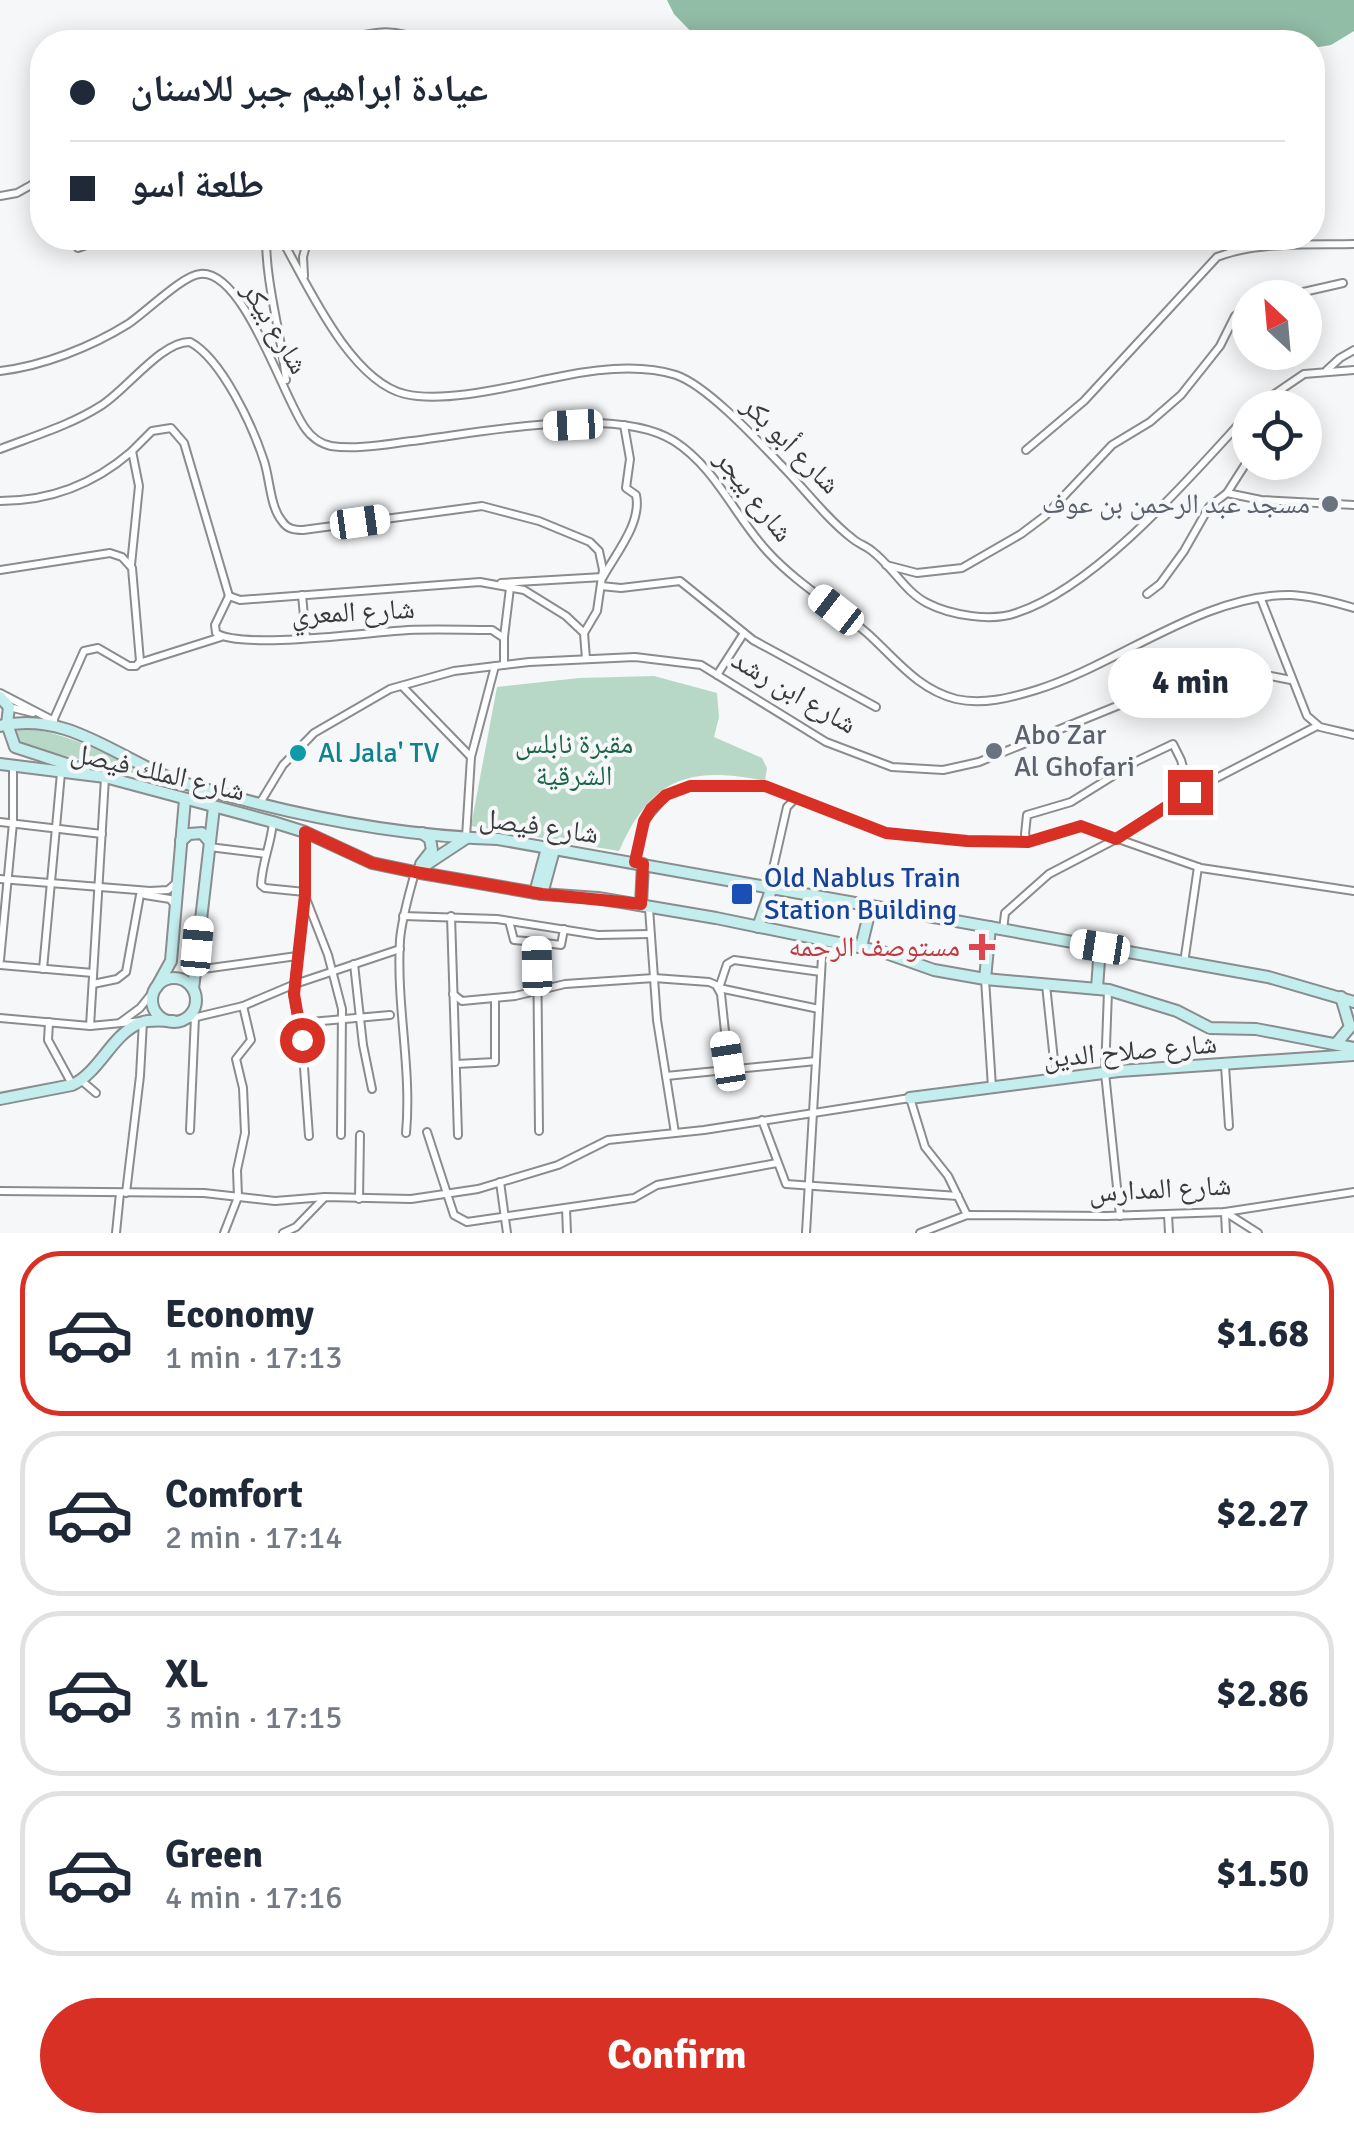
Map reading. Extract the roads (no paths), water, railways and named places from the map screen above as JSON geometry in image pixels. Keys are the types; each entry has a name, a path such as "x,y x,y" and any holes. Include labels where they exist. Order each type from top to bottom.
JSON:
{"main road":[{"path":"0,695 9,707 4,725 19,749 106,778"},
{"name":"شارع الملك فيصل","path":"4,725 38,722 72,732 97,740 182,783 304,816"},
{"name":"شارع الملك فيصل","path":"0,764 106,778 273,822 305,832 372,863 538,893 645,905 860,948 934,970 985,979 1103,989 1178,1011 1210,1028 1256,1029 1354,1051"},
{"path":"177,1021 156,1012 152,999 171,961 185,799"},
{"path":"0,1099 77,1083 114,1042 142,1021 177,1021 194,1008 194,970 214,807"},
{"name":"شارع فيصل","path":"304,816 498,839 639,863 1268,978 1354,1002"},
{"path":"181,841 195,832 202,833 209,844"},
{"path":"415,872 432,850 430,838 420,832"},
{"path":"415,872 466,838"},
{"path":"538,893 550,849"},
{"path":"639,863 645,905"},
{"path":"755,926 768,886"},
{"path":"176,900 202,897"},
{"path":"860,948 870,906"},
{"path":"985,979 997,929"},
{"path":"172,946 181,953 197,946"},
{"path":"1100,947 1103,989"},
{"path":"156,988 176,978 193,989"},
{"path":"1341,996 1352,1022 1354,1040"},
{"path":"1336,1044 1352,1022"},
{"name":"شارع صلاح الدين","path":"910,1098 1105,1073 1225,1066 1354,1051"}],"street":[{"path":"0,196 30,185"},
{"path":"1325,245 1354,244"},
{"path":"266,250 288,391"},
{"name":"شارع أبو بكر","path":"288,250 364,370 383,385 405,394 429,396 488,391 582,372 624,369 679,376 722,408 852,539 873,552 922,600 974,615 1015,614 1057,594 1098,564 1169,499 1232,431"},
{"path":"304,277 305,250"},
{"path":"1026,450 1084,401 1218,257 1248,250"},
{"name":"شارع بيكر","path":"0,371 34,364 103,338 146,312 189,277 203,273 219,280 244,310 268,350 305,429 322,443 336,446 394,444"},
{"path":"1322,287 1343,282"},
{"path":"885,564 925,574 962,568 1020,534 1044,516 1112,446 1150,422 1181,395 1220,346 1232,322"},
{"path":"0,448 102,406 169,347 190,342 216,367 242,409 264,460 278,514 288,527 303,530 482,506 539,520 590,542 599,552 602,577 598,611 584,633 586,659"},
{"path":"1326,371 1354,350"},
{"name":"شارع أبو بكر","path":"1279,390 1304,374 1354,370"},
{"path":"602,577 638,506 636,495 626,488 630,474 624,424"},
{"name":"شارع بيجر","path":"394,444 542,426 624,424 659,434 692,454 775,559 867,633 906,672 951,698 989,701 1044,688 1078,676 1192,620 1261,599 1292,595 1354,608"},
{"path":"0,501 34,499 68,490 100,476 159,428 171,428 180,436 229,596 215,625 216,633 222,637"},
{"path":"53,720 79,656 86,650 95,648 129,666 138,663 130,566 138,486 132,451"},
{"path":"1147,594 1160,584 1184,551 1209,507 1228,493 1236,480"},
{"path":"1228,493 1261,500 1354,504"},
{"path":"0,570 114,554 122,556 130,566"},
{"path":"229,596 240,600 420,584 602,577"},
{"path":"601,586 621,588 680,580 744,633 876,706"},
{"path":"490,584 524,590 566,616 584,633"},
{"path":"466,838 471,757 499,666 510,588"},
{"path":"302,595 306,637"},
{"path":"1261,599 1307,716 1317,726 1354,736"},
{"name":"شارع المعري","path":"138,663 222,637 260,640 409,630 481,630 495,631 504,638"},
{"path":"717,675 744,633"},
{"name":"شارع ابن رشد","path":"260,804 283,765 314,733 390,689 454,671 635,657 701,665 826,742 892,767 916,771 978,762 1191,676 1244,670 1291,680"},
{"path":"402,686 471,757"},
{"path":"0,695 72,732"},
{"path":"9,707 44,715"},
{"path":"997,929 1005,913 1048,874 1116,839 1190,792 1317,726"},
{"path":"1028,842 1024,834 1027,815 1071,802 1137,761 1173,744 1190,792"},
{"path":"13,767 13,823 4,881 0,963 93,973"},
{"path":"43,969 61,772"},
{"path":"90,1026 106,778"},
{"path":"639,863 637,847 651,809 666,795 684,787 765,786 886,833 1028,842 1081,826 1198,866 1354,890"},
{"path":"768,886 787,808 797,798"},
{"path":"0,822 102,834"},
{"path":"273,822 270,848 262,861 261,885 305,893"},
{"path":"305,832 305,893 294,984 308,1136"},
{"path":"209,844 266,854"},
{"path":"1184,963 1198,866"},
{"path":"406,1133 409,1099 400,949 415,872"},
{"path":"4,881 140,895 170,889 178,878"},
{"path":"98,891 176,900"},
{"path":"305,893 332,972 342,1019 341,1135"},
{"path":"92,984 117,980 126,972 140,895"},
{"path":"645,905 657,1020 675,1134"},
{"path":"404,916 509,921 598,935 650,934"},
{"path":"451,916 458,1134"},
{"path":"509,921 514,940 561,945 564,929"},
{"path":"806,1233 823,940"},
{"path":"537,942 538,1130"},
{"path":"177,1021 243,1006 294,984 400,949"},
{"path":"194,970 298,956"},
{"path":"729,1069 719,988 728,964 734,960 821,972"},
{"path":"354,964 372,1089"},
{"path":"453,994 462,1001 538,992 565,984 654,978 709,982 719,988 819,1009"},
{"path":"985,979 992,1087"},
{"path":"1046,986 1056,1079"},
{"path":"121,1022 140,1008 156,988"},
{"path":"1103,989 1105,1073 1120,1216"},
{"path":"456,1064 495,1062 494,998"},
{"path":"224,1233 238,1197 237,1170 245,1133 244,1088 236,1059 250,1040 243,1006"},
{"path":"299,1023 390,1015"},
{"path":"190,1130 195,1017"},
{"path":"0,1018 90,1026 142,1021 134,1128 116,1233"},
{"path":"48,1022 48,1040 77,1083 96,1093"},
{"path":"110,1024 119,1032 114,1042"},
{"path":"666,1076 816,1061"},
{"path":"1225,1066 1229,1126"},
{"path":"0,1191 123,1192 274,1201 325,1197 411,1199 500,1182 558,1165 608,1140 675,1134 910,1098 926,1147 948,1176 968,1215 920,1233"},
{"path":"762,1120 786,1184 958,1196"},
{"path":"427,1132 454,1215 462,1221 634,1198 657,1184 776,1163"},
{"path":"359,1199 360,1135"},
{"path":"500,1182 507,1233"},
{"name":"شارع المدارس","path":"968,1215 1225,1212 1354,1192"},
{"path":"283,1233 296,1227 325,1197"},
{"path":"566,1208 567,1233"},
{"path":"1225,1212 1226,1233"},
{"path":"1225,1212 1258,1233"},
{"path":"1168,1214 1170,1233"}],"place":[{"name":"مسجد عبد الرحمن بن عوف","path":"1330,504"},
{"name":"Abo Zar Al Ghofari","path":"994,751"},
{"name":"Al Jala' TV","path":"298,753"},
{"name":"Old Nablus Train Station Building","path":"742,894"},
{"name":"مستوصف الرحمه","path":"982,947"}],"park label":[{"name":"مقبرة نابلس الشرقية","path":"574,760"}]}
